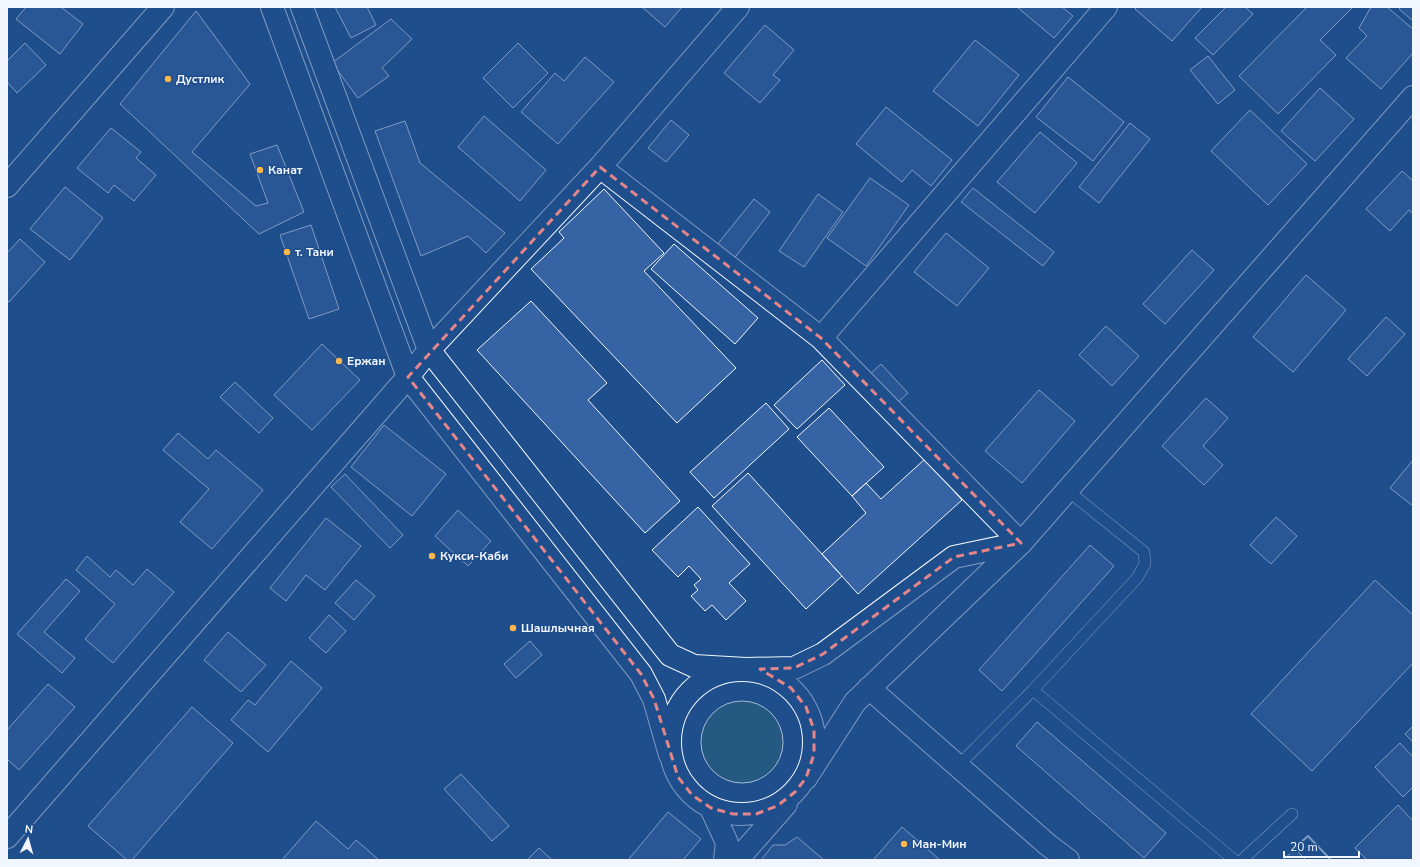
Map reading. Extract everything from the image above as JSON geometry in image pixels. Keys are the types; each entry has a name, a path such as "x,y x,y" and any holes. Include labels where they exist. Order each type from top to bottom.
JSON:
{"street":[{"path":"7,186 163,7"},
{"path":"272,7 408,377 641,674 654,699 670,755 678,777 692,795 711,808 733,814 756,814 777,806 801,785 814,754 814,730 806,707 791,688 770,675 746,669 724,672 704,680 688,694 676,712 670,733 670,755"},
{"path":"302,7 429,350 670,655 694,666 746,669 794,668 823,654 954,557 1021,543"},
{"path":"7,838 408,377 429,350 600,167 738,7"},
{"path":"822,338 1106,7"},
{"path":"737,860 801,785 855,702 1021,543 1413,97"},
{"path":"600,167 822,338 1021,543"},
{"path":"869,688 1048,845 1068,860"},
{"path":"711,808 727,844 725,860"}],"lane":[{"path":"958,766 1033,690 1137,578 1145,564 1144,552 1068,490"},
{"path":"1033,690 1234,860"},
{"path":"1242,860 1292,814"}],"highlighted area":[{"path":"600,167 821,338 1021,543 954,557 823,654 794,668 760,669 791,688 806,707 814,730 814,754 806,778 795,792 777,806 756,814 733,814 711,808 692,795 678,777 654,699 641,674 408,377"}],"shaded area":[{"path":"734,701 750,701 765,708 776,719 783,734 783,750 780,758 771,771 758,780 750,783 734,783 719,776 708,765 701,750 701,734 708,719 719,708"}],"building":[{"path":"26,7 61,7 83,24 60,54 16,19"},
{"path":"335,7 367,7 376,25 351,38"},
{"path":"642,7 682,7 665,27"},
{"path":"1017,7 1062,7 1073,16 1054,38"},
{"path":"1137,7 1202,7 1172,41 1135,9"},
{"path":"1226,7 1245,7 1253,14 1213,55 1195,38"},
{"path":"1307,7 1353,7 1320,40 1336,55 1278,114 1239,76"},
{"path":"1371,7 1387,7 1413,29 1413,53 1381,89 1346,58 1367,36 1359,28"},
{"path":"1401,7 1413,7 1413,21 1399,9"},
{"path":"196,11 250,84 192,152 256,206 268,203 250,154 277,145 304,212 259,234 120,104"},
{"path":"391,19 412,39 382,68 389,76 358,98 332,63"},
{"path":"765,25 794,50 773,75 780,80 760,103 724,73"},
{"path":"975,40 1019,75 978,126 933,91"},
{"path":"25,43 46,65 17,93 7,82 7,61"},
{"path":"518,43 548,73 513,108 483,78"},
{"path":"1208,56 1235,90 1218,104 1190,70"},
{"path":"585,57 614,82 558,144 521,112 555,73 564,81"},
{"path":"1068,77 1124,122 1093,161 1036,117"},
{"path":"1320,88 1354,119 1315,161 1281,131"},
{"path":"886,107 952,160 931,186 912,170 902,182 856,144"},
{"path":"1250,110 1307,164 1268,205 1211,151"},
{"path":"484,116 546,170 520,201 458,147"},
{"path":"671,120 689,135 666,162 648,148"},
{"path":"405,121 420,163 505,233 486,253 468,236 421,256 375,131"},
{"path":"1130,123 1150,139 1099,203 1079,187"},
{"path":"111,128 141,152 136,158 156,175 134,201 114,185 108,193 77,168"},
{"path":"1040,132 1077,163 1035,213 997,182"},
{"path":"1402,171 1413,181 1413,214 1409,210 1390,231 1366,209"},
{"path":"870,178 909,205 866,266 827,238"},
{"path":"65,187 103,218 70,260 30,229"},
{"path":"973,188 1054,252 1043,266 961,202"},
{"path":"604,189 664,253 644,271 736,368 677,423 531,269 564,238 559,232"},
{"path":"818,194 843,212 804,267 779,251"},
{"path":"754,199 770,212 733,260 716,246"},
{"path":"311,225 339,309 309,319 280,235"},
{"path":"946,233 989,268 957,306 914,272"},
{"path":"20,239 45,262 9,302 7,300 7,253"},
{"path":"674,244 758,318 735,344 651,269"},
{"path":"1192,250 1214,270 1165,324 1143,304"},
{"path":"1306,275 1346,310 1293,372 1253,337"},
{"path":"531,301 607,383 588,400 680,501 645,533 477,350"},
{"path":"1386,317 1405,334 1367,376 1348,359"},
{"path":"1106,326 1139,356 1112,386 1079,355"},
{"path":"322,344 360,380 312,430 274,395"},
{"path":"822,360 845,385 797,429 774,405"},
{"path":"881,364 908,393 895,405 868,376"},
{"path":"235,382 273,418 259,433 220,397"},
{"path":"1039,390 1075,421 1022,483 985,451"},
{"path":"1206,398 1228,418 1203,446 1223,465 1204,485 1162,446"},
{"path":"766,403 789,429 714,498 690,472"},
{"path":"829,408 884,467 852,496 797,437"},
{"path":"384,425 446,474 412,516 351,467"},
{"path":"178,433 208,459 216,450 263,490 212,549 180,522 209,489 163,450"},
{"path":"925,459 962,500 858,594 822,554 866,513 852,496 866,483 881,499"},
{"path":"1413,460 1413,506 1390,488"},
{"path":"748,473 842,576 806,609 712,506"},
{"path":"345,474 403,535 390,548 331,487"},
{"path":"698,507 750,564 729,583 746,601 726,620 712,605 705,611 691,596 698,590 694,585 701,579 689,566 678,577 652,550"},
{"path":"458,510 491,541 468,566 435,536"},
{"path":"1276,517 1297,536 1271,564 1250,545"},
{"path":"326,518 361,546 325,590 306,575 286,601 270,588"},
{"path":"1090,545 1114,566 1002,691 979,670"},
{"path":"87,556 110,577 116,570 133,585 147,569 174,592 113,663 85,639 115,604 76,570"},
{"path":"66,579 80,591 44,632 75,658 62,673 17,634"},
{"path":"356,580 375,596 354,620 335,603"},
{"path":"1375,580 1413,615 1413,663 1312,771 1251,714"},
{"path":"329,615 346,631 326,653 309,638"},
{"path":"228,632 266,665 241,692 204,660"},
{"path":"530,641 542,655 516,678 504,664"},
{"path":"291,661 322,688 268,752 231,720 248,700 255,705"},
{"path":"48,684 75,707 19,770 7,759 7,730"},
{"path":"192,707 233,743 132,860 127,860 88,826"},
{"path":"1037,722 1166,833 1144,858 1016,746"},
{"path":"1413,726 1413,742 1405,734"},
{"path":"1400,743 1413,757 1413,787 1403,797 1375,767"},
{"path":"461,774 509,826 492,841 444,789"},
{"path":"1398,805 1413,821 1413,860 1367,860 1355,848"},
{"path":"668,812 701,839 683,860 628,860"},
{"path":"316,821 348,849 356,840 379,860 282,860"},
{"name":"Ман-Мин","path":"902,827 940,860 873,860"},
{"path":"797,837 824,860 761,860 773,845 785,845"},
{"path":"539,848 552,860 527,860"},
{"path":"1295,849 1306,860 1283,860"}],"wall":[{"path":"1292,850 1308,836 1331,860"}],"place":[{"name":"Дустлик","path":"168,79"},
{"name":"Канат","path":"260,170"},
{"name":"т. Тани","path":"287,252"},
{"name":"Ержан","path":"339,361"},
{"name":"Кукси-Каби","path":"432,556"},
{"name":"Шашлычная","path":"513,628"},
{"name":"Ман-Мин","path":"904,844"}]}
